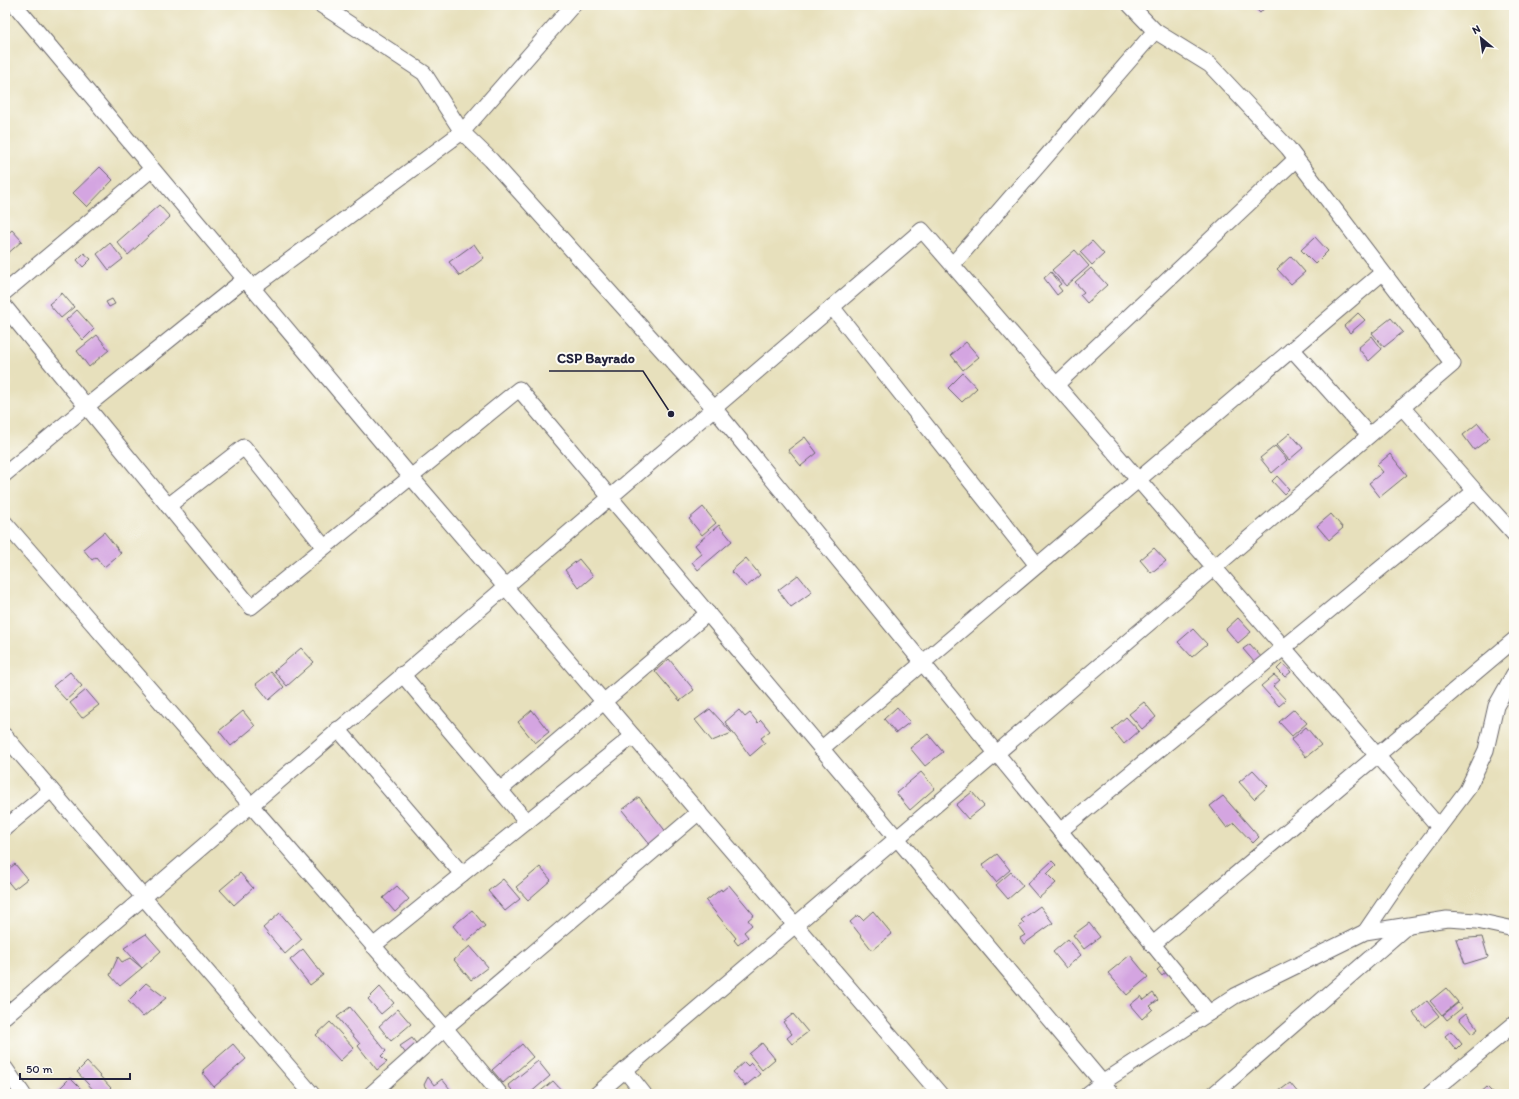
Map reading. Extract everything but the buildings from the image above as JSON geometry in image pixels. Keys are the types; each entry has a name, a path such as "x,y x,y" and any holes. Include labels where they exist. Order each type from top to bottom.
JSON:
{"street":[{"path":"15,5 411,477 940,1094"},
{"path":"321,5 424,73 462,132 491,160 714,408 1208,1014"},
{"path":"5,474 87,406 248,284 462,132 573,5"},
{"path":"597,1094 1452,364 1288,148 1210,65 1155,31 1130,5"},
{"path":"952,264 1155,31"},
{"path":"1056,385 1296,158"},
{"path":"5,292 152,169"},
{"path":"5,1016 142,896 922,230 1439,827"},
{"path":"821,749 1382,273"},
{"path":"5,307 251,607 519,389 1112,1094"},
{"path":"832,307 1037,565"},
{"path":"1292,349 1368,436"},
{"path":"1402,407 1514,534"},
{"path":"168,506 244,447 324,547"},
{"path":"1060,831 1475,491"},
{"path":"5,523 445,1028 500,1094"},
{"path":"500,790 708,613"},
{"path":"1152,945 1514,640"},
{"path":"402,674 527,822"},
{"path":"1365,932 1408,869 1467,790 1486,750 1496,706 1514,674"},
{"path":"338,729 462,874"},
{"path":"5,736 312,1094"},
{"path":"373,946 633,736"},
{"path":"5,828 51,790"},
{"path":"371,1094 445,1028 699,812"},
{"path":"1088,1094 1102,1083 1235,996 1365,932 1447,919 1477,921 1514,929"},
{"path":"1214,1094 1407,926"},
{"path":"1430,1094 1514,1024"},
{"path":"5,1068 23,1094"},
{"path":"625,1070 644,1094"}],"place":[{"name":"CSP Bayrado","path":"671,414"}]}
